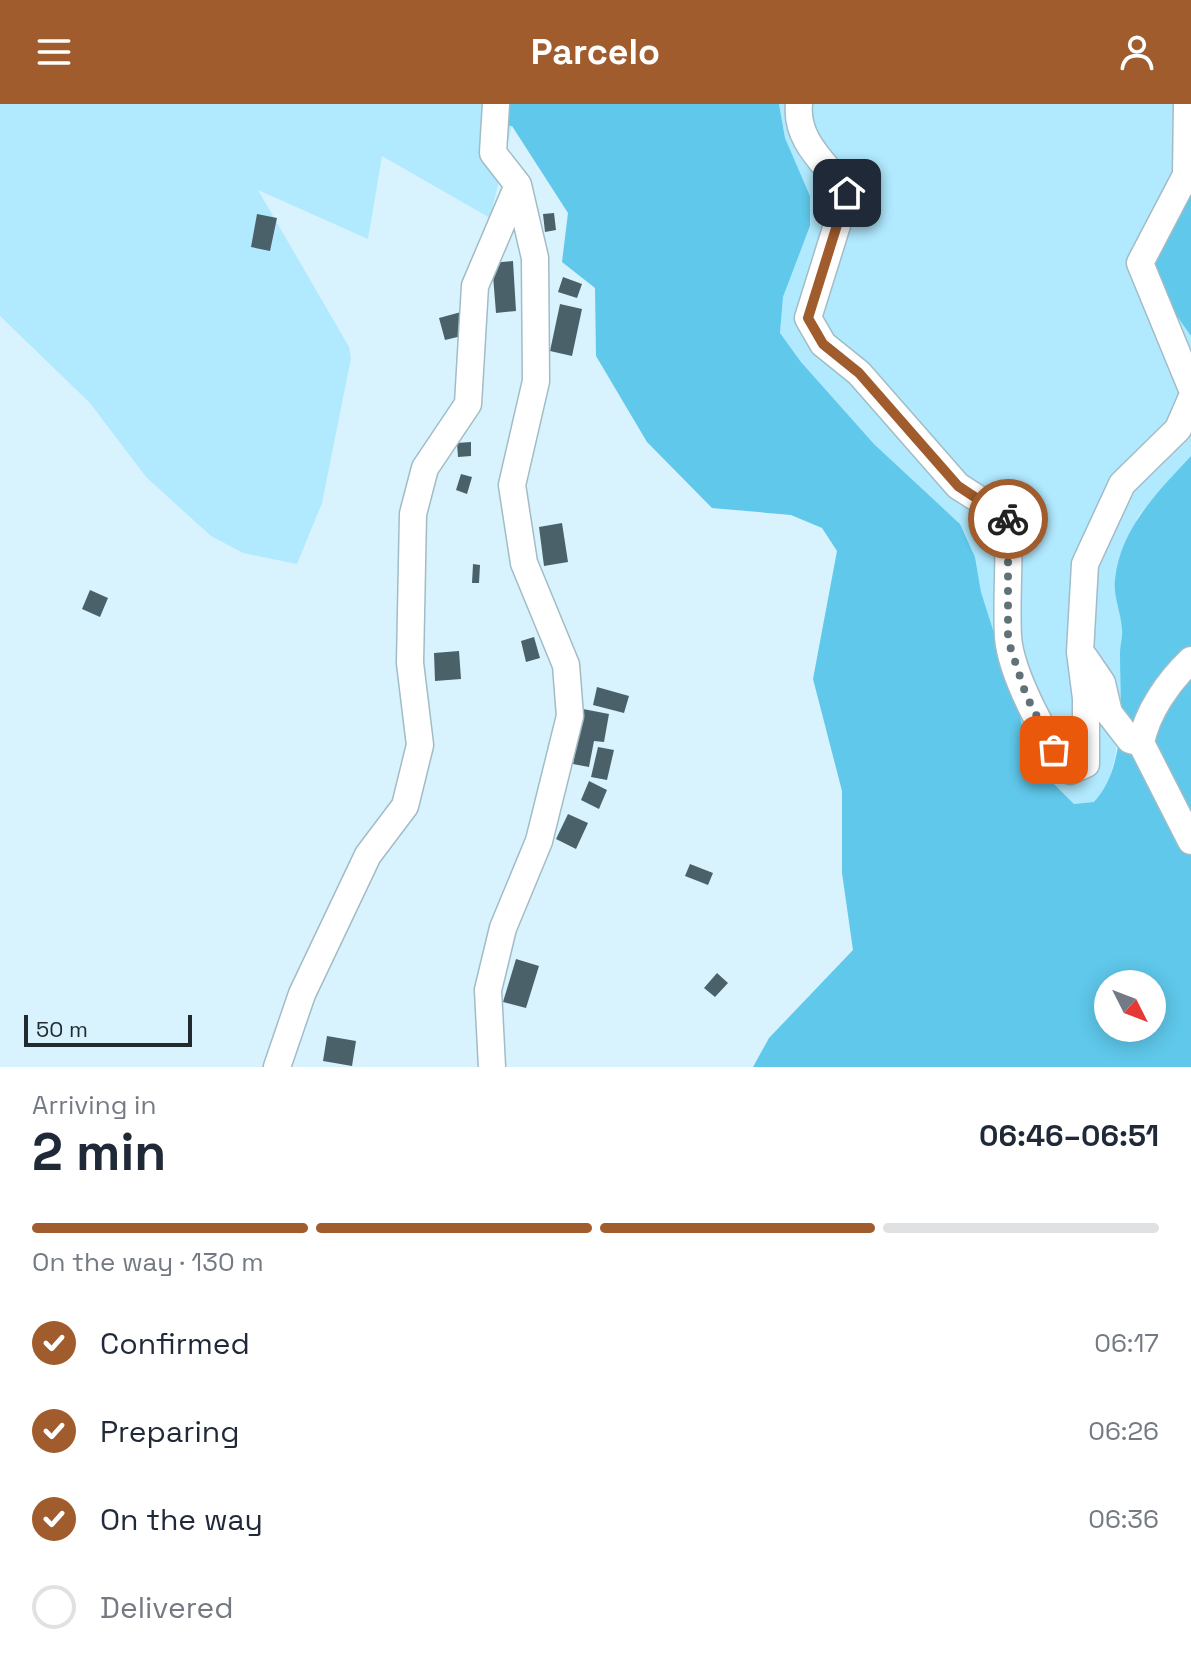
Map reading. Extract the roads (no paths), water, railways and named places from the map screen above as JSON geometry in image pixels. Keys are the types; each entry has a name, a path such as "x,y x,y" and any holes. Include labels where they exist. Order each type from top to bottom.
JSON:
{"street":[{"path":"492,1067 488,990 503,928 539,841 570,716 566,665 524,563 512,485 536,381 535,258 518,185 493,153 496,104"},
{"path":"799,104 804,141 830,168 847,193 808,318 823,344 859,373 958,486 1008,518 1008,640 1026,695 1054,750 1070,771 1086,764 1086,698 1080,652 1085,564 1122,484 1178,429 1191,399"},
{"path":"1187,104 1186,175 1140,263 1191,387"},
{"path":"277,1067 302,994 368,855 405,806 420,745 410,663 413,514 425,468 468,404 475,286 518,185"},
{"path":"1080,652 1102,683 1109,713 1130,740 1141,743"},
{"path":"1191,660 1176,674 1145,724 1141,743 1191,841"}]}
